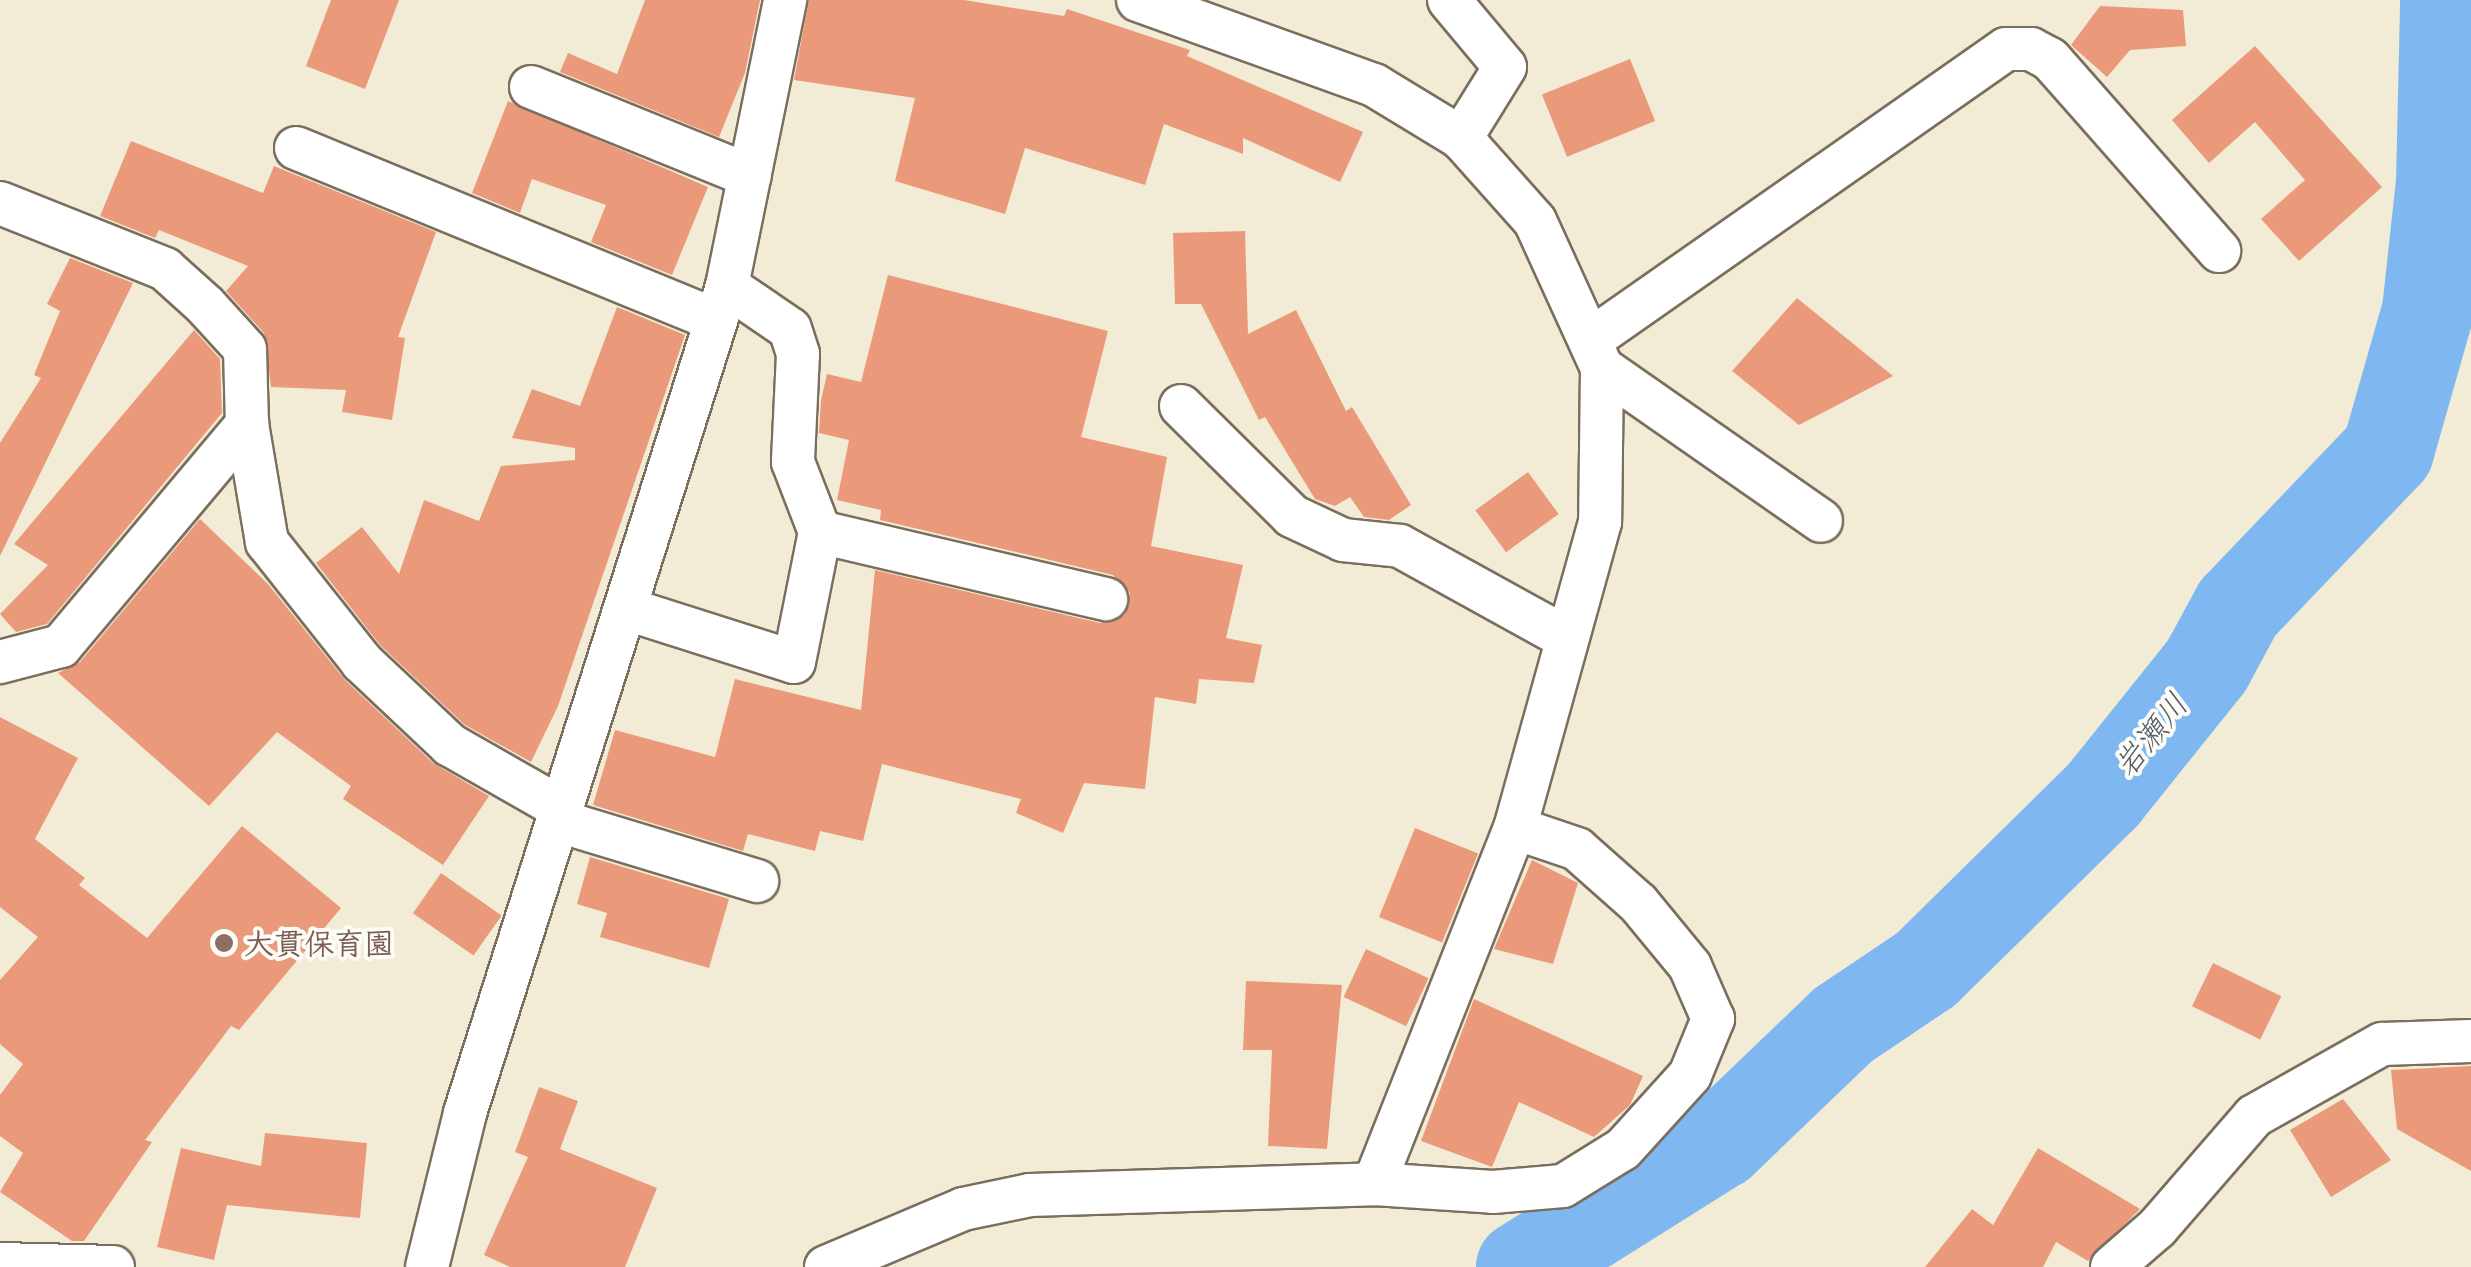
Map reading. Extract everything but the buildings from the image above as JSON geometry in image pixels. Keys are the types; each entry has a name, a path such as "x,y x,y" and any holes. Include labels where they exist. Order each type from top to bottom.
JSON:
{"street":[{"path":"427,1267 465,1113 563,816 721,303 785,0"},
{"path":"1138,0 1374,85 1461,138 1535,221 1598,353 1600,522 1515,828 1374,1184"},
{"path":"1449,0 1506,67 1461,138"},
{"path":"1598,353 2006,49 2031,49 2050,59 2219,251"},
{"path":"531,87 750,176"},
{"path":"296,148 790,329 798,354 792,462 820,532 794,662 626,609"},
{"path":"0,203 165,269 245,349 247,424 267,542 317,611 450,745 563,816 757,881"},
{"path":"1598,353 1822,521"},
{"path":"1181,406 1292,516 1343,540 1400,546 1565,637"},
{"path":"0,662 61,646 247,424"},
{"path":"820,532 1106,598"},
{"path":"826,1267 963,1210 1030,1195 1374,1184 1493,1192 1563,1186 1623,1149 1690,1075 1713,1019 1690,966 1638,903 1576,849 1515,828"},
{"path":"2112,1267 2157,1228 2254,1116 2382,1044 2471,1041"},
{"path":"0,1264 113,1267"}],"waterway":[{"name":"岩瀬川","path":"1522,1267 1720,1143 1843,1025 1925,970 2103,795 2207,665 2238,608 2388,451 2428,311 2442,183 2446,0"}],"place":[{"name":"大貫保育園","path":"224,943"}]}
